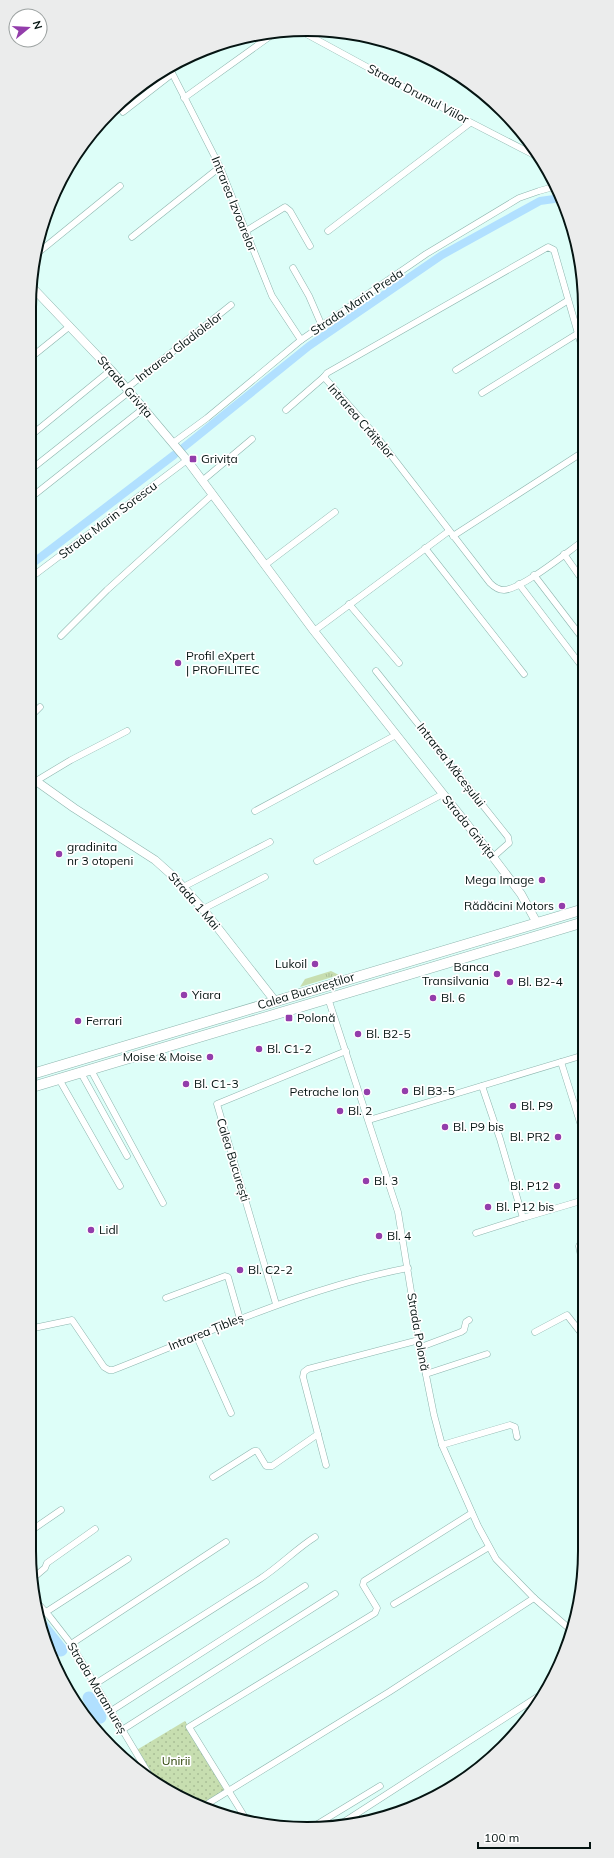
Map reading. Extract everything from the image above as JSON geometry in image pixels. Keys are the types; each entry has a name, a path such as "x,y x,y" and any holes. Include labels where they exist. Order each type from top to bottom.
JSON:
{"highway":[{"name":"Calea Bucureștilor","path":"36,1073 578,911"},
{"name":"Calea Bucureștilor","path":"36,1086 578,924"}],"street":[{"name":"Strada Drumul Viilor","path":"310,36 470,123 530,153"},
{"path":"184,98 266,39"},
{"path":"123,112 172,74"},
{"name":"Intrarea Izvoarelor","path":"172,74 220,167 272,296 301,340"},
{"path":"328,231 470,123"},
{"path":"132,237 220,167"},
{"path":"42,249 120,186"},
{"name":"Strada Marin Preda","path":"173,443 207,418 301,340 426,254 519,198 539,190 550,188"},
{"path":"246,231 285,207 290,211 310,246"},
{"name":"Intrarea Crăițelor","path":"567,301 554,250 550,247 540,251 327,373 324,378 377,437 493,586 503,590 519,584 578,544"},
{"path":"293,268 309,296 322,326"},
{"name":"Strada Grivița","path":"37,292 129,389 187,460 314,630 521,894 537,923"},
{"path":"456,370 567,301 578,337"},
{"name":"Intrarea Gladiolelor","path":"36,465 231,305"},
{"path":"36,353 70,326"},
{"path":"482,393 577,334"},
{"path":"36,431 111,370"},
{"path":"286,410 324,378"},
{"path":"36,493 144,408"},
{"path":"202,481 252,439"},
{"path":"314,630 425,548 451,534 578,455"},
{"name":"Strada Marin Sorescu","path":"36,574 187,460"},
{"path":"61,636 107,590 212,494"},
{"path":"265,566 335,512"},
{"path":"425,548 524,674"},
{"path":"564,554 578,574"},
{"path":"534,575 578,633"},
{"path":"519,584 578,661"},
{"path":"350,604 399,663"},
{"name":"Intrarea Măceșului","path":"376,671 508,837 509,843 493,857"},
{"path":"36,710 40,706"},
{"name":"Strada 1 Mai","path":"36,777 127,731"},
{"path":"254,811 396,735"},
{"name":"Strada 1 Mai","path":"36,782 155,860 185,886 275,1001"},
{"path":"316,861 444,794"},
{"path":"185,886 270,842"},
{"path":"203,909 265,877"},
{"name":"Strada Polonă","path":"328,998 398,1212 420,1347 436,1426 442,1445 472,1513 489,1547 503,1568 567,1627"},
{"name":"Calea București","path":"276,1304 217,1104 346,1051"},
{"path":"369,1120 578,1057"},
{"path":"561,1062 578,1116"},
{"path":"86,1071 127,1156"},
{"path":"86,1071 163,1204"},
{"path":"59,1079 120,1186"},
{"path":"482,1086 523,1218"},
{"path":"476,1233 578,1202"},
{"name":"Intrarea Țibleș","path":"36,1328 72,1320 104,1367 109,1370 197,1337 276,1304 332,1286 408,1268"},
{"path":"166,1298 225,1276 228,1277 240,1319"},
{"path":"535,1332 567,1316 578,1329"},
{"path":"420,1347 461,1332 464,1330 466,1322 469,1320"},
{"path":"197,1337 231,1413"},
{"path":"326,1465 303,1376 304,1372 308,1369 419,1340"},
{"path":"426,1374 487,1354"},
{"path":"442,1445 510,1425 515,1428 517,1437"},
{"path":"213,1477 254,1451 257,1451 266,1466 272,1466 318,1434"},
{"path":"36,1527 61,1510"},
{"path":"243,1814 189,1727 375,1613 377,1608 363,1584 364,1581 472,1513"},
{"path":"37,1574 45,1568 47,1563 94,1529"},
{"path":"95,1684 260,1579 281,1565 300,1546 316,1537"},
{"path":"71,1644 226,1542"},
{"path":"394,1604 489,1547"},
{"path":"46,1612 128,1559"},
{"path":"111,1711 305,1586"},
{"path":"122,1730 336,1594"},
{"path":"209,1803 389,1692 534,1598"},
{"name":"Strada Maramureș","path":"42,1607 71,1644 145,1768"},
{"path":"349,1819 534,1699"},
{"path":"322,1821 380,1786"}],"green space":[{"path":"331,971 339,975 300,987 305,979"},
{"name":"Unirii","path":"185,1721 229,1791 209,1803 203,1801 171,1786 146,1768 135,1751"}],"waterway":[{"path":"184,447 309,346 442,255 540,201 555,199"},
{"path":"36,561 174,455"},
{"path":"49,1635 61,1650"},
{"path":"89,1698 100,1717"}],"place":[{"name":"Grivița","path":"193,459"},
{"name":"Profil eXpert | PROFILITEC","path":"178,663"},
{"name":"gradinita nr 3 otopeni","path":"59,854"},
{"name":"Mega Image","path":"542,880"},
{"name":"Rădăcini Motors","path":"562,906"},
{"name":"Lukoil","path":"315,964"},
{"name":"Banca Transilvania","path":"497,974"},
{"name":"Bl. B2-4","path":"510,982"},
{"name":"Yiara","path":"184,995"},
{"name":"Bl. 6","path":"433,998"},
{"name":"Polonă","path":"289,1018"},
{"name":"Ferrari","path":"78,1021"},
{"name":"Bl. B2-5","path":"358,1034"},
{"name":"Bl. C1-2","path":"259,1049"},
{"name":"Moise & Moise","path":"210,1057"},
{"name":"Bl. C1-3","path":"186,1084"},
{"name":"Bl B3-5","path":"405,1091"},
{"name":"Petrache Ion","path":"367,1092"},
{"name":"Bl. P9","path":"513,1106"},
{"name":"Bl. 2","path":"340,1111"},
{"name":"Bl. P9 bis","path":"445,1127"},
{"name":"Bl. PR2","path":"558,1137"},
{"name":"Bl. 3","path":"366,1181"},
{"name":"Bl. P12","path":"557,1186"},
{"name":"Bl. P12 bis","path":"488,1207"},
{"name":"Lidl","path":"91,1230"},
{"name":"Bl. 4","path":"379,1236"},
{"name":"Bl. C2-2","path":"240,1270"}]}
